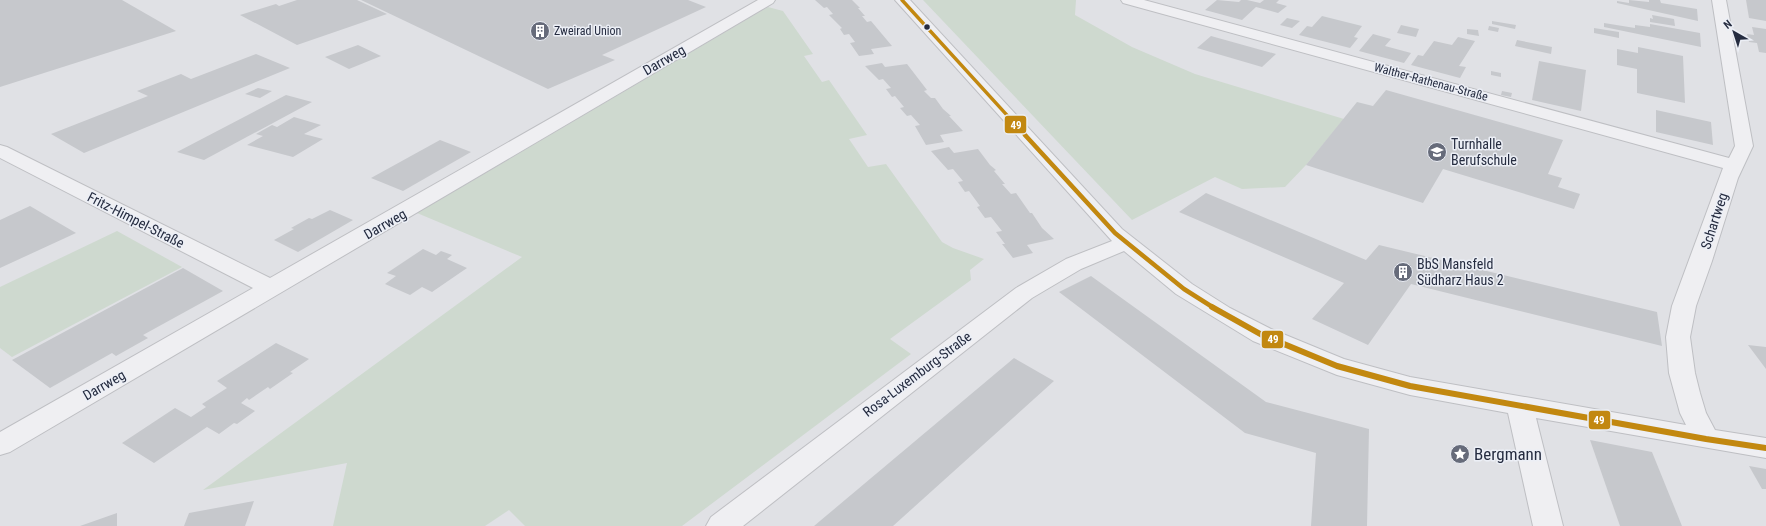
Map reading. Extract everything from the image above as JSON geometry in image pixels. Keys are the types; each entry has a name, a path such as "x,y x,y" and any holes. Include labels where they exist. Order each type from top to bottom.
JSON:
{"street":[{"name":"Darrweg","path":"0,445 768,0"},
{"path":"902,0 1064,178 1126,243 1205,303 1246,327 1337,366 1390,381 1520,406 1706,439 1766,448"},
{"name":"Walther-Rathenau-Straße","path":"1128,0 1163,4 1733,165"},
{"name":"Schartweg","path":"1706,439 1693,413 1687,393 1682,373 1678,337 1684,306 1733,165 1744,146 1719,0"},
{"name":"Fritz-Himpel-Straße","path":"0,151 272,288"},
{"name":"Rosa-Luxemburg-Straße","path":"721,526 1024,293 1045,279 1077,262 1126,243"},
{"path":"1520,406 1548,526"}],"shaded area":[{"path":"923,0 1076,0 1075,15 1132,47 1195,74 1344,119 1306,165 1285,187 1242,189 1215,177 1132,220"},
{"path":"768,7 783,11 813,54 804,56 822,82 829,80 867,135 849,139 868,167 886,164 942,242 953,248 984,259 970,270 971,280 890,339 911,354 682,526 525,526 509,510 485,526 333,526 347,463 203,490 522,257 417,213"},
{"path":"117,231 182,267 12,357 0,348 0,287"}],"building":[{"path":"0,0 122,0 176,31 0,87"},
{"path":"297,0 357,0 387,14 297,45 240,15 276,4 279,6"},
{"name":"Zweirad Union","path":"361,0 688,0 706,7 602,55 615,60 548,89"},
{"path":"815,0 852,0 860,8 858,8 865,16 862,16 867,22 871,21 892,46 871,49 874,54 859,56 850,43 855,42 849,34 844,35 840,29 842,28 829,15 833,14 827,7 824,8"},
{"path":"1217,0 1239,2 1241,0 1247,0 1260,3 1264,0 1279,0 1276,3 1287,6 1278,13 1256,7 1242,20 1205,10"},
{"path":"1629,0 1649,2 1649,0 1660,0 1661,3 1697,9 1698,21 1617,3 1617,1 1629,3"},
{"path":"1746,0 1766,0 1766,21 1749,18"},
{"path":"1652,15 1674,19 1675,26 1650,22 1650,18 1653,19"},
{"path":"1322,16 1362,26 1354,37 1358,38 1350,48 1299,35 1307,26 1312,27"},
{"path":"1287,18 1300,21 1292,28 1280,25"},
{"path":"1492,21 1516,25 1515,29 1492,24"},
{"path":"1604,23 1635,28 1635,25 1650,27 1650,24 1700,33 1701,47 1604,27"},
{"path":"1401,25 1419,29 1416,37 1397,33"},
{"path":"1489,26 1499,28 1498,32 1488,30"},
{"path":"1752,27 1766,29 1766,53 1759,52 1757,43 1749,42 1747,34 1754,35"},
{"path":"1594,28 1619,32 1619,38 1594,33"},
{"path":"1467,29 1478,30 1479,36 1467,34"},
{"path":"1373,34 1391,39 1385,46 1411,53 1404,63 1359,51"},
{"path":"1211,36 1276,54 1262,67 1197,48"},
{"path":"1458,37 1475,41 1459,66 1466,67 1460,78 1411,65 1418,55 1423,56 1434,41 1452,45"},
{"path":"1517,40 1552,47 1551,54 1515,46"},
{"path":"358,45 381,56 349,69 325,57"},
{"path":"1638,47 1683,56 1685,103 1637,93 1637,69 1617,65 1617,49 1638,53"},
{"path":"256,54 290,68 84,153 51,134 148,96 137,91 181,74 191,79"},
{"path":"1539,61 1586,70 1581,111 1532,100"},
{"path":"882,63 885,67 907,64 927,90 924,91 931,98 935,98 963,131 940,135 944,142 926,145 915,126 920,125 911,115 907,116 900,108 904,107 895,96 892,97 886,89 891,88 883,79 879,80 865,66"},
{"path":"1491,71 1501,73 1501,77 1491,75"},
{"path":"258,88 272,91 260,98 245,94"},
{"name":"Turnhalle Berufschule","path":"1386,90 1563,140 1548,174 1562,178 1558,187 1580,194 1574,209 1443,169 1423,203 1306,165 1357,102 1373,106"},
{"path":"1502,91 1512,93 1511,97 1501,95"},
{"path":"286,95 312,102 204,160 177,152"},
{"path":"1656,110 1711,122 1713,145 1656,132"},
{"path":"294,117 321,125 304,134 323,139 293,157 247,145 263,136 256,134 272,125 277,127"},
{"path":"440,140 471,152 403,191 371,178"},
{"path":"949,147 954,153 978,149 990,165 996,170 994,171 1005,184 1002,184 1011,194 1016,193 1042,228 1054,239 1027,245 1033,253 1013,258 1002,244 1005,244 996,232 1002,231 991,217 985,218 977,207 980,206 969,191 965,192 958,182 963,181 953,169 948,170 931,151"},
{"name":"BbS Mansfeld Südharz Haus 2","path":"1206,193 1366,260 1379,245 1657,312 1662,346 1411,284 1368,345 1312,319 1344,283 1179,212"},
{"path":"30,206 76,233 0,268 0,220"},
{"path":"330,210 353,220 298,252 274,240 294,229 291,228 309,218 312,219"},
{"path":"423,249 436,255 441,251 452,255 447,259 467,268 432,292 422,287 410,295 385,284 396,276 387,273"},
{"path":"183,268 223,291 143,335 148,338 116,356 112,353 50,388 12,360"},
{"path":"1091,276 1266,402 1369,429 1367,526 1311,526 1316,453 1245,433 1059,292"},
{"path":"276,343 309,359 290,372 293,373 270,389 268,387 249,400 247,398 241,403 255,411 237,424 234,423 219,434 207,427 154,463 122,443 175,408 191,417 206,407 202,404 227,388 217,381"},
{"path":"1748,345 1766,347 1766,369"},
{"path":"1014,358 1054,381 893,526 814,526"},
{"path":"1590,440 1652,452 1682,526 1620,526"},
{"path":"1749,466 1766,469 1766,489 1762,489"},
{"path":"254,501 245,526 184,526 189,513"},
{"path":"117,513 117,526 80,526"}],"transit line":[{"name":"49","path":"902,0 1115,233 1184,289 1222,313 1262,335 1337,366 1410,386 1706,439 1766,448"}],"place":[{"name":"Zweirad Union","path":"540,31"},
{"name":"Turnhalle Berufschule","path":"1437,152"},
{"name":"BbS Mansfeld Südharz Haus 2","path":"1403,272"},
{"name":"Bergmann","path":"1460,454"}]}
